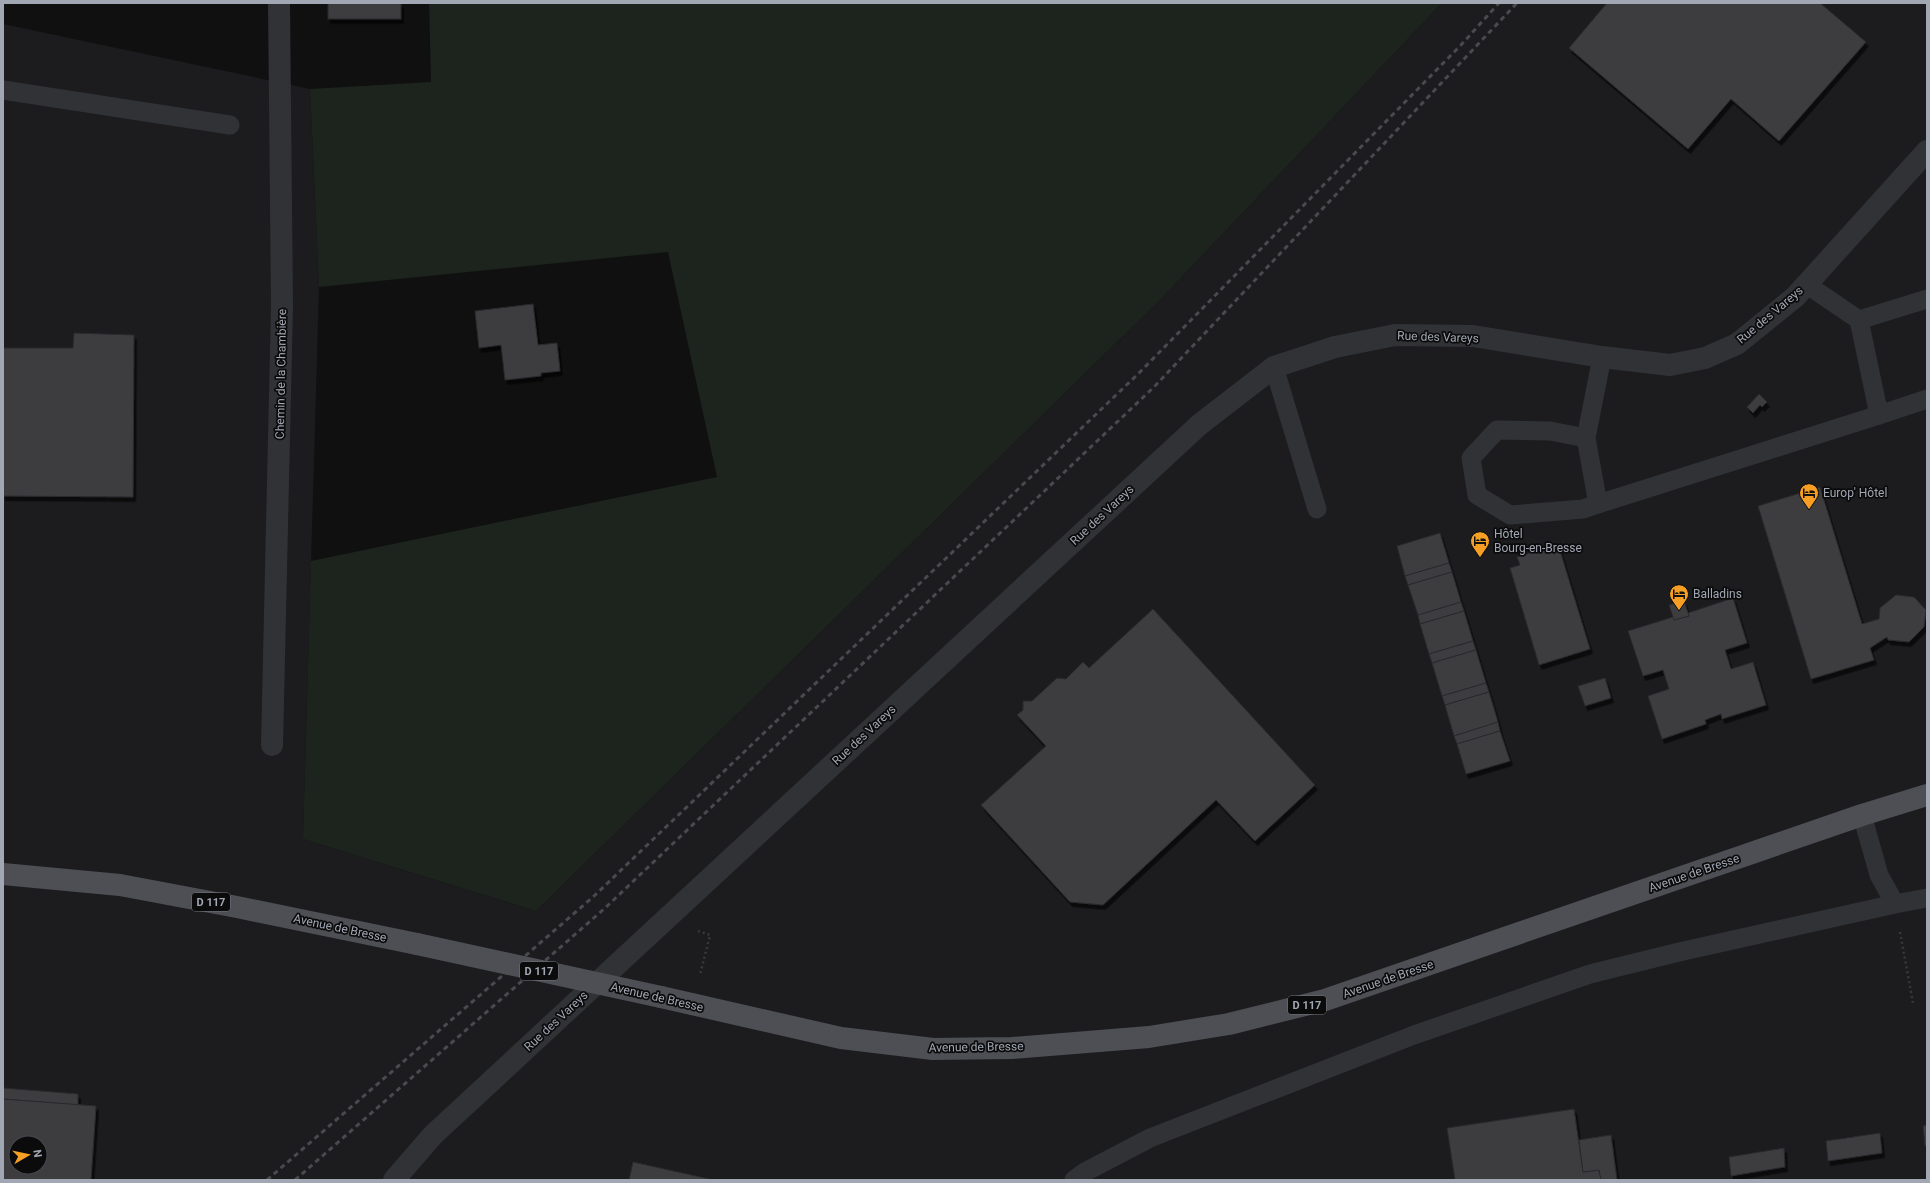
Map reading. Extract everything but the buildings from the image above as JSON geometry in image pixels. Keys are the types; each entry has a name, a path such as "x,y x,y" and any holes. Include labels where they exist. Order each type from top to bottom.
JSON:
{"main road":[{"name":"Avenue de Bresse","path":"3,874 120,885 237,907 417,944 841,1038 933,1049 1012,1048 1149,1037 1229,1024 1325,1000 1862,815 1927,795"}],"street":[{"name":"Chemin de la Chambière","path":"272,745 282,306 279,3"},
{"name":"Rue des Vareys","path":"394,1180 433,1135 1199,425 1274,367 1335,347 1395,335 1473,336 1602,357 1670,365 1705,358 1737,344 1795,297 1927,151"}],"lane":[{"path":"3,90 230,125"},
{"path":"1806,284 1859,320 1879,415"},
{"path":"1859,320 1927,299"},
{"path":"1598,504 1586,438 1602,357"},
{"path":"1274,367 1317,509"},
{"path":"1586,438 1550,432 1497,430 1472,458 1477,495 1510,515 1583,509 1927,399"},
{"path":"1862,815 1879,875 1895,904"},
{"path":"1074,1180 1085,1172 1150,1138 1414,1035 1590,974 1686,950 1927,898"}],"path":[{"path":"1895,904 1913,1003"},
{"path":"666,919 710,935 693,1006"}],"shaded area":[{"path":"429,3 1442,3 1160,300 536,911 303,839 311,561 717,477 668,252 319,287 310,89 431,82"},
{"path":"1442,3 1927,3 1927,1180 3,1180 3,24 310,89 319,287 303,839 536,911 1160,300"}],"railway":[{"path":"267,1180 593,897 1139,373 1461,45 1499,3"},
{"path":"295,1180 604,909 1154,387 1517,3"}],"place":[{"name":"Europ' Hôtel","path":"1809,510"},
{"name":"Hôtel Bourg-en-Bresse","path":"1480,558"},
{"name":"Balladins","path":"1679,611"}]}
